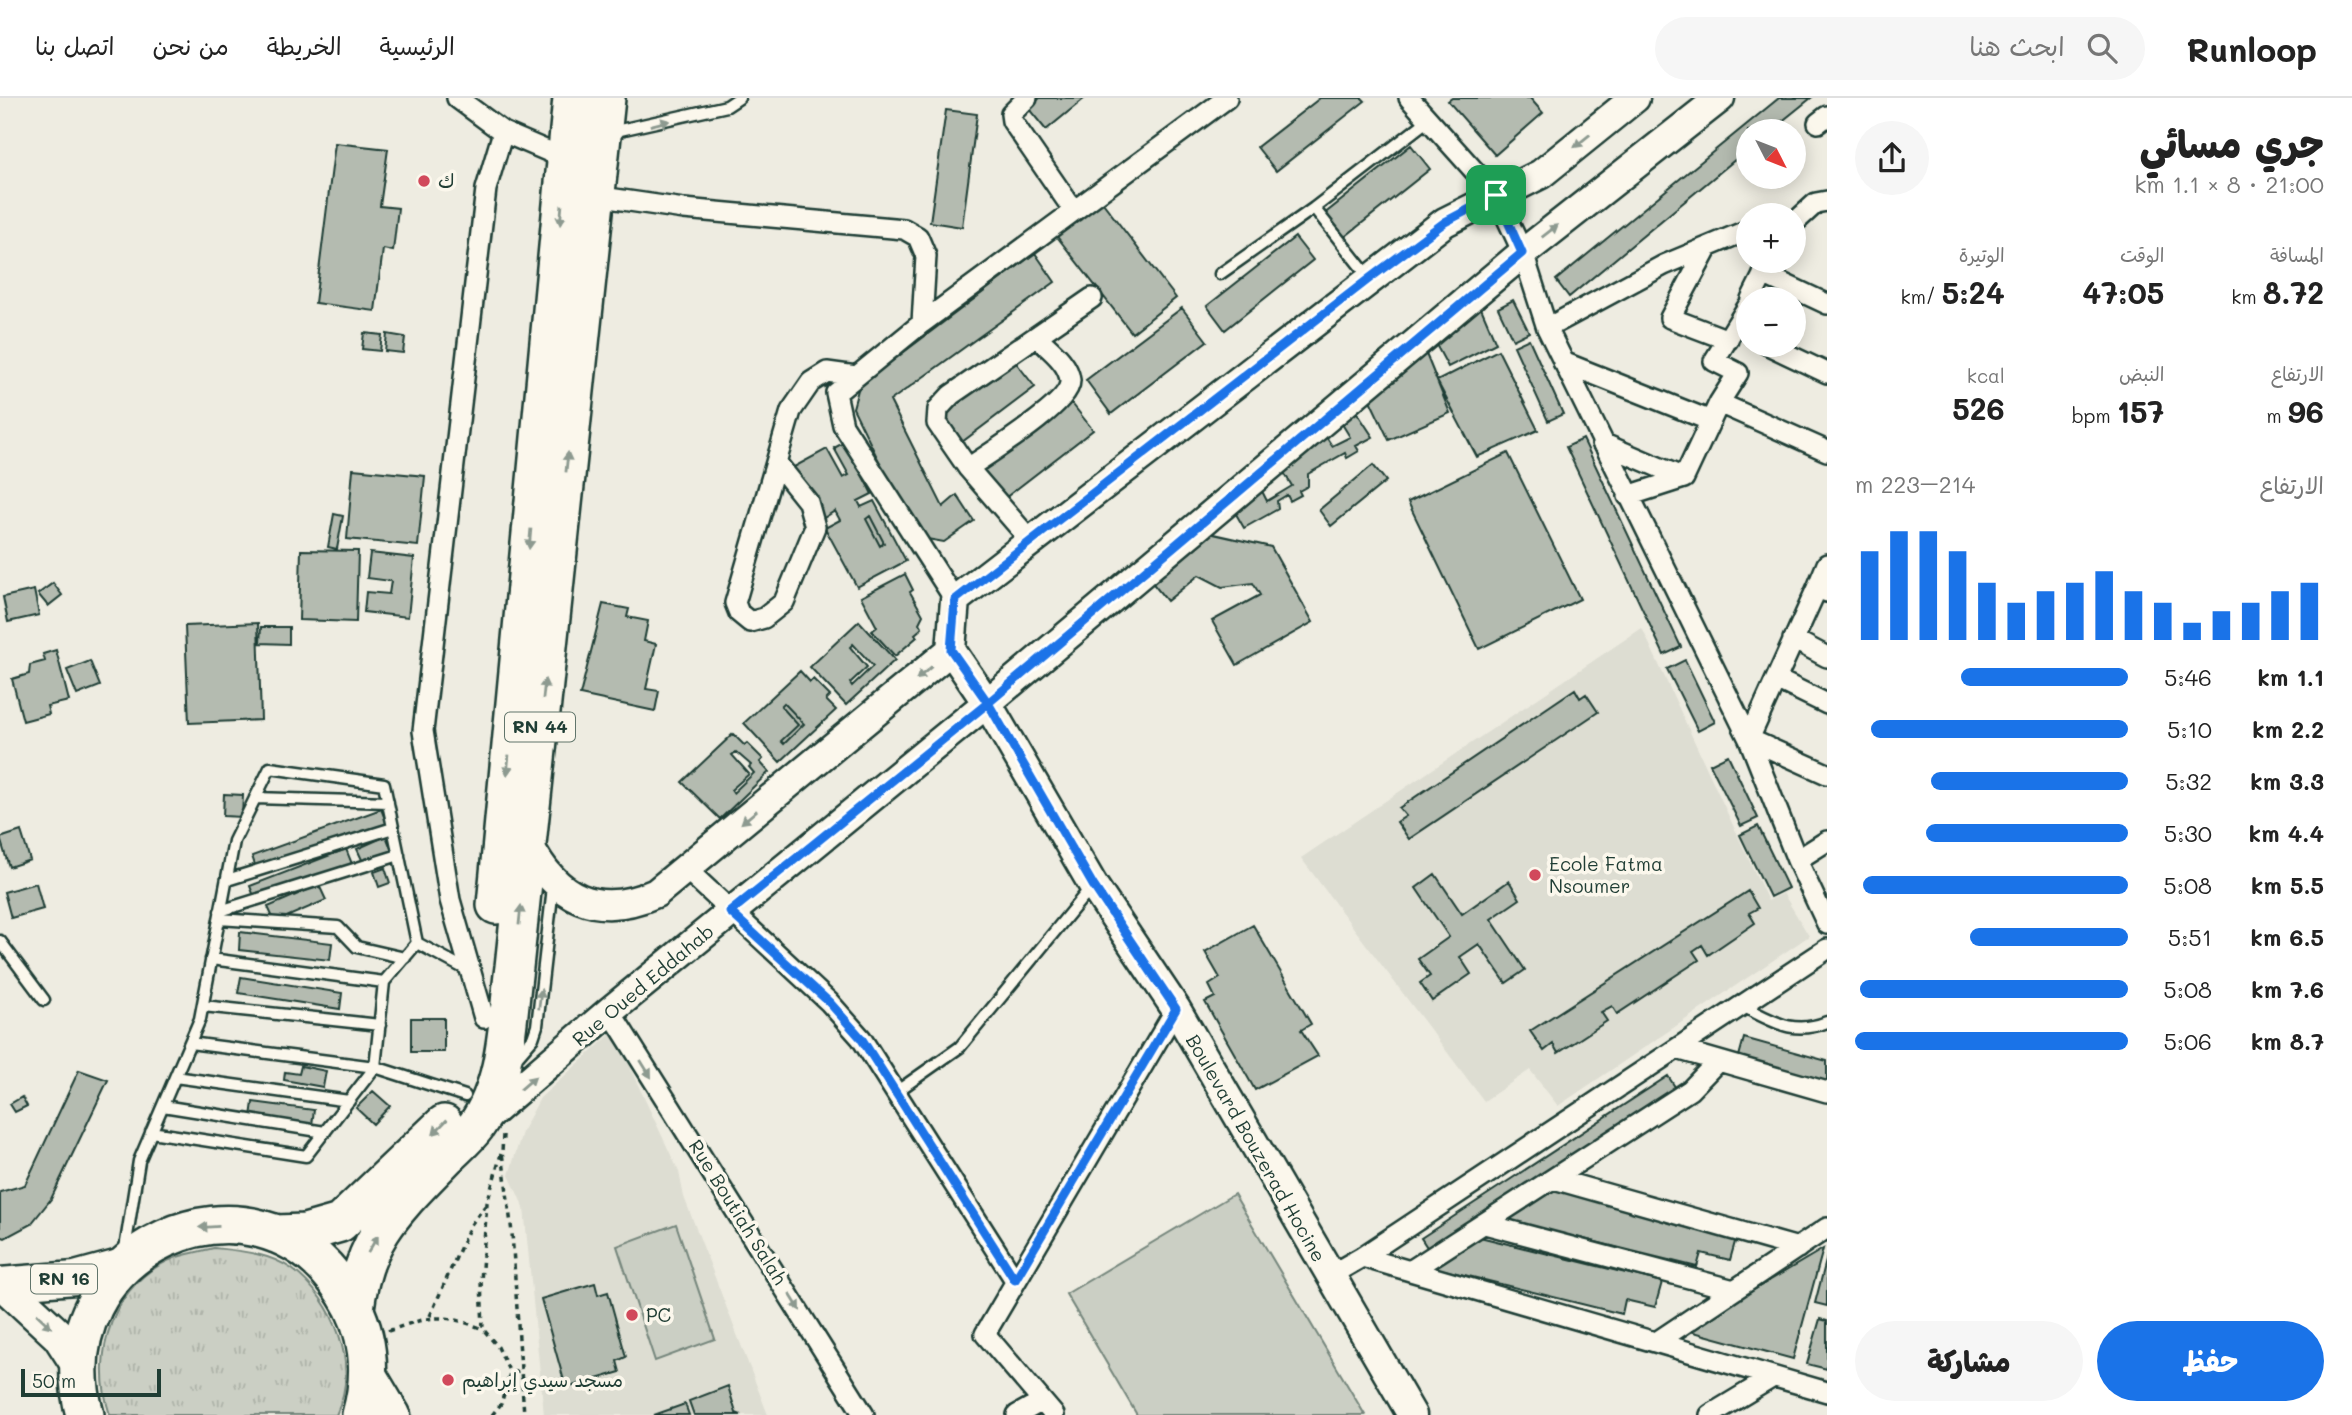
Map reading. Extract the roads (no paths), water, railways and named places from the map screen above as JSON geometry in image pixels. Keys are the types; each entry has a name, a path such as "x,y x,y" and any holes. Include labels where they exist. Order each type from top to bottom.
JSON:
{"highway":[{"name":"RN 44","path":"363,1341 363,1263 372,1243 470,1111 484,1018 572,98"},
{"name":"RN 44","path":"276,1234 304,1233 340,1223 444,1123 470,1111 502,1090 606,98"},
{"path":"79,1395 84,1327 99,1294 123,1265 157,1241 195,1227 236,1225 276,1234 318,1261 335,1277 363,1341 361,1415"}],"main road":[{"path":"527,843 538,864 554,883 577,898 630,905 656,894 951,650 955,600 1445,222 1541,174 1635,98"},
{"name":"Rue Oued Eddahab","path":"502,1090 610,1011 988,703 1522,253 1720,98"},
{"name":"Boulevard Bouzerad Hocine","path":"951,650 988,703 1093,885 1176,1009 1412,1415"},
{"name":"RN 16","path":"2,1284 75,1278 123,1265"},
{"name":"RN 16","path":"2,1284 59,1336 79,1395"},
{"path":"363,1341 394,1415"}],"street":[{"path":"457,98 503,132 566,159"},
{"path":"1027,98 1016,106 1011,114 1012,121 1074,211"},
{"path":"955,600 843,425 836,393 922,323 1227,98"},
{"path":"1409,98 1496,195 1522,253 1547,328 1749,739 1797,860 1827,924"},
{"path":"484,1018 450,900 423,731 486,189 503,132"},
{"path":"595,196 684,209 904,229 918,237 926,256 922,323"},
{"path":"1806,214 1822,202"},
{"path":"1547,328 1664,265 1736,235"},
{"path":"1716,243 1736,247"},
{"path":"1716,243 1670,318 1736,335"},
{"path":"1775,273 1827,304"},
{"path":"1031,541 968,468 937,423 938,409 951,396 1092,298"},
{"path":"1628,496 1684,478 1715,412 1738,373 1714,361 1736,336"},
{"path":"968,468 1052,408 1066,394 1070,381 1063,362 1037,337"},
{"path":"1793,357 1827,373"},
{"path":"1563,362 1827,451"},
{"path":"776,462 808,502 815,527 783,602 764,618 750,622 739,613 735,603 776,462 791,411 811,382 827,372 856,376"},
{"path":"1602,443 1684,478"},
{"path":"1749,739 1793,639 1822,590 1827,564"},
{"path":"1793,639 1827,657"},
{"path":"1776,679 1827,704"},
{"path":"1749,739 1827,774"},
{"path":"1797,860 1827,841"},
{"path":"686,869 829,1002 861,1038 1015,1280"},
{"path":"1329,1276 1362,1257 1827,949"},
{"path":"1017,1415 1048,1408 985,1334 1176,1009"},
{"name":"Rue Boutiah Salah","path":"610,1011 864,1415"},
{"path":"1677,1049 1827,1092"},
{"path":"1410,1271 1690,1090 1718,1061"},
{"path":"1554,1179 1816,1239"},
{"path":"1485,1224 1734,1290"},
{"path":"1658,1341 1816,1239"},
{"path":"1362,1257 1827,1392"},
{"path":"1710,1415 1773,1377"}],"lane":[{"path":"601,149 620,130 727,107 739,98"},
{"path":"1220,274 1314,208 1427,121"},
{"path":"1314,208 1370,278"},
{"path":"123,1265 139,1161 203,1006 234,841 270,768 384,784 417,943"},
{"path":"255,798 388,802"},
{"path":"226,880 393,828"},
{"path":"220,915 399,855"},
{"path":"502,1090 537,1026 554,883"},
{"path":"896,1092 960,1047 1093,885"},
{"path":"220,915 338,927 358,947 405,958"},
{"path":"0,941 44,1000"},
{"path":"417,943 471,972"},
{"path":"151,1132 306,1156 375,1067 384,982 417,943"},
{"path":"211,959 384,982"},
{"path":"203,1006 380,1025"},
{"path":"1742,1006 1781,1025 1807,1030 1827,1022"},
{"path":"190,1042 375,1067 470,1111"},
{"path":"175,1077 349,1101"},
{"path":"163,1106 325,1132"}],"place":[{"name":"ك","path":"424,181"},
{"name":"Ecole Fatma Nsoumer","path":"1535,875"},
{"name":"PC","path":"632,1315"},
{"name":"مسجد سيدي إبراهيم","path":"448,1380"}]}
